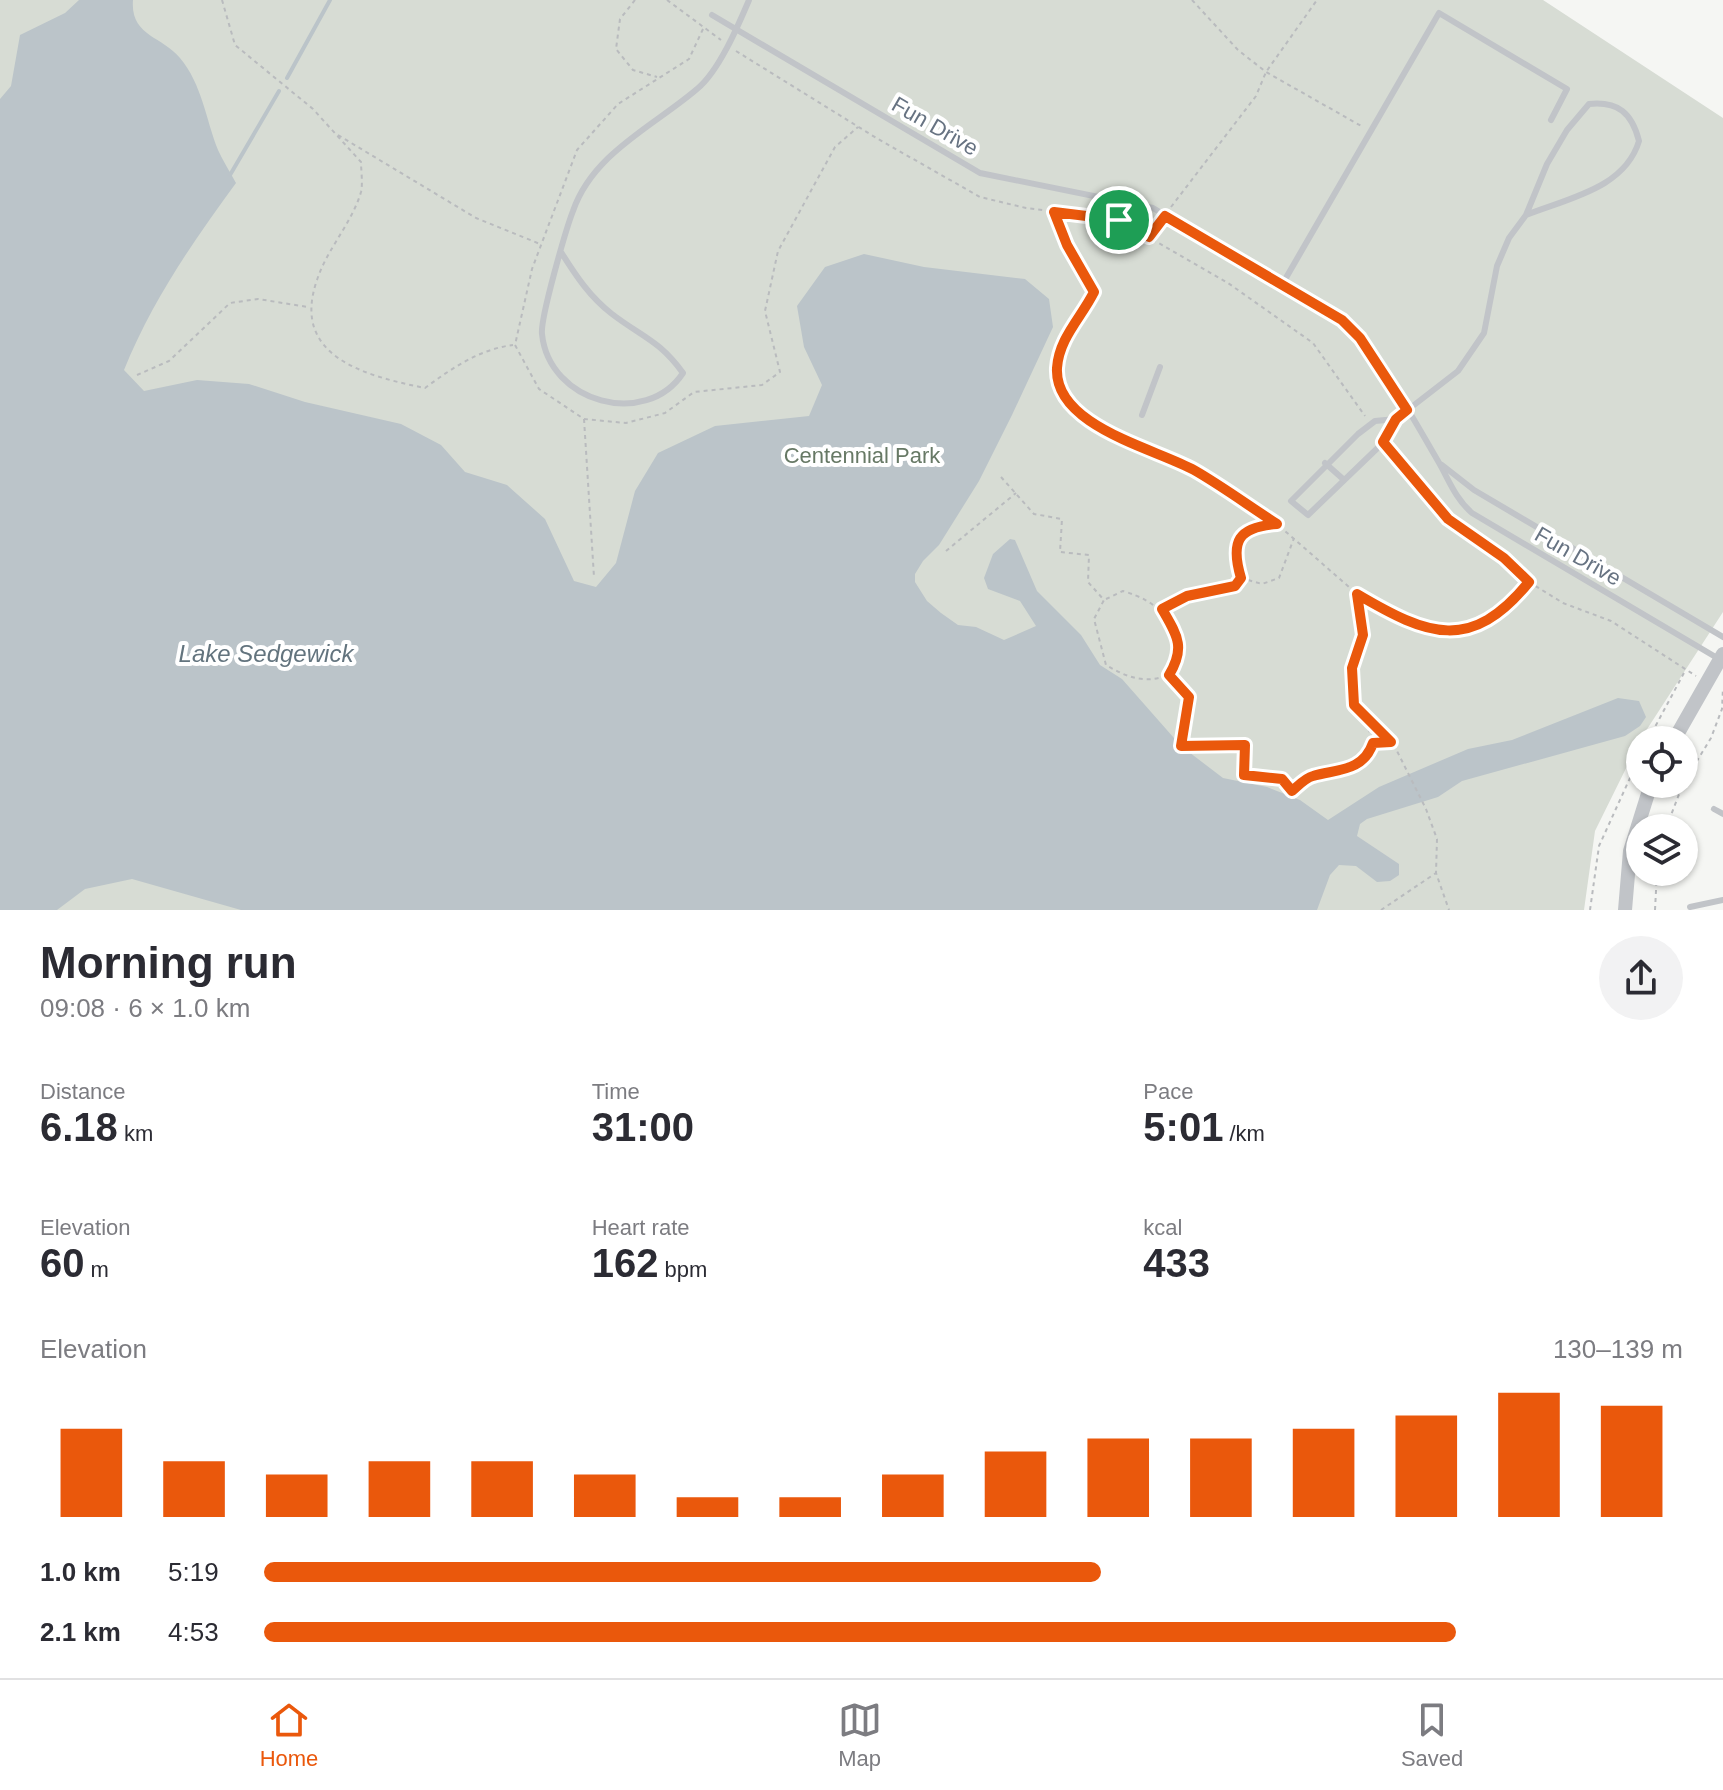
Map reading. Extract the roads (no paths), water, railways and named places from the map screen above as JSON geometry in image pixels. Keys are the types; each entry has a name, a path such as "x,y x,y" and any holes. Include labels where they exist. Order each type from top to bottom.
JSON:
{"street":[{"path":"1682,726 1721,657"},
{"path":"1625,910 1630,851 1636,821 1645,798"}],"lane":[{"path":"561,252 581,285 612,314 665,348 683,373 672,390 649,401 630,404 594,400 571,386 551,362 541,333 561,252 574,207 597,170 632,136 700,87 736,31 749,0"},
{"path":"1283,283 1439,13 1567,89 1551,120"},
{"name":"Fun Drive","path":"712,15 980,173 1153,208 1342,320 1360,338 1439,462 1458,500 1472,513 1721,657"},
{"path":"1396,419 1370,424 1325,463 1291,501 1308,515 1383,442 1396,419 1458,371 1484,333 1497,266 1509,238 1526,215 1547,164 1567,130 1589,104 1605,102 1626,111 1635,123 1639,141 1625,168 1609,183 1526,215"},
{"path":"1142,415 1160,367"},
{"name":"Fun Drive","path":"1439,462 1474,490 1723,637"},
{"path":"1325,463 1343,479"},
{"path":"1714,809 1723,814"},
{"path":"1690,907 1723,900"}],"water":[{"name":"Lake Sedgewick","path":"79,0 133,0 133,12 142,28 173,51 194,79 218,150 236,183 174,273 135,345 124,370 144,391 197,380 249,384 305,402 401,424 441,445 465,472 507,485 545,519 574,581 596,587 616,563 635,491 658,453 715,426 809,416 822,385 804,347 797,306 825,267 864,254 924,267 1025,279 1049,299 1053,327 979,481 939,545 915,574 915,582 927,601 958,625 976,627 1004,640 1036,626 1020,601 988,589 984,578 993,554 1010,539 1015,540 1037,591 1081,635 1100,665 1122,679 1181,746 1223,778 1267,787 1300,800 1328,820 1379,787 1468,749 1512,740 1618,698 1639,701 1646,717 1640,726 1626,726 1625,736 1462,781 1438,797 1367,819 1360,824 1357,836 1399,864 1399,875 1390,881 1377,882 1356,866 1339,865 1330,875 1317,910 241,910 132,879 85,889 57,910 0,910 0,99 11,86 20,35 65,13"}],"waterway":[{"path":"287,78 330,0"},
{"path":"230,175 279,91"}],"park label":[{"name":"Centennial Park","path":"862,455"}]}
